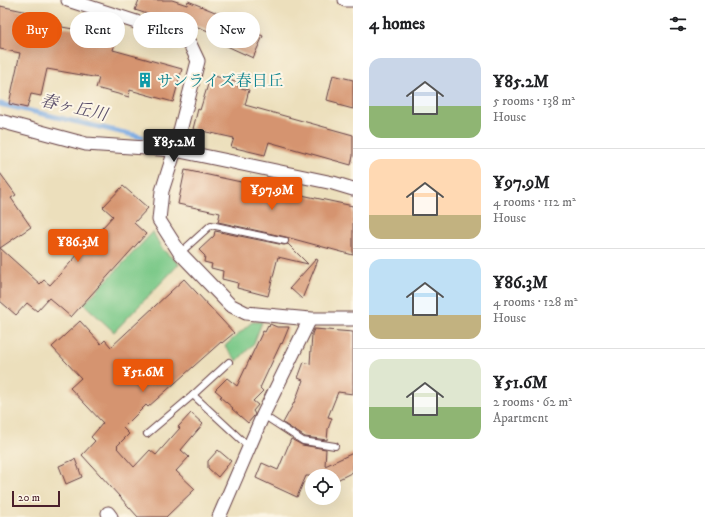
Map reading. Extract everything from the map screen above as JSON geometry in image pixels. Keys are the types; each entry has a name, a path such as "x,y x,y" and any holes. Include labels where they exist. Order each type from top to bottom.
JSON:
{"street":[{"path":"68,0 164,31 190,44 198,61 175,150 162,191 159,220 180,253 230,305 246,313 310,319 353,319"},
{"path":"345,0 353,0"},
{"path":"0,121 86,144 175,150 333,183 353,189"},
{"path":"219,517 263,415 310,319"}],"lane":[{"path":"180,253 210,225 285,241"},
{"path":"147,434 229,362"},
{"path":"193,395 249,447"},
{"path":"263,415 303,440 335,446"}],"green space":[{"path":"153,232 162,249 179,264 114,332 84,304"},
{"path":"252,322 262,322 254,343 237,361 225,346"}],"building":[{"path":"139,0 172,0 187,5 188,1 215,12 206,12 206,30 198,27 198,12 141,12 135,10"},
{"path":"0,6 28,12 12,12 12,48 62,48 62,27 70,28 70,48 114,48 113,50 182,69 173,102 130,90 129,97 96,88 99,78 47,69 41,96 31,94 27,108 9,104 20,53 0,49"},
{"path":"260,35 263,36 260,43"},
{"path":"231,48 258,48 253,58"},
{"path":"211,75 239,83 238,87 249,90 245,105 353,135 353,156 351,165 269,142 265,155 231,147 234,138 193,129 198,109 200,110"},
{"path":"333,75 353,80 353,109 327,100"},
{"path":"185,170 353,206 353,255 286,237 218,222 220,213 178,204"},
{"path":"0,173 16,195 11,198 31,227 0,248"},
{"path":"123,186 148,208 134,223 146,234 71,317 49,298 37,311 27,303 16,315 0,301 0,248 40,284 44,280 50,285 113,216 103,207"},
{"path":"215,231 284,245 288,244 308,264 278,257 268,296 237,288 238,283 222,279 223,271 211,268 212,264 204,262 205,256 199,250 214,236"},
{"path":"316,259 318,260 302,299 290,288"},
{"path":"184,279 234,333 222,343 221,342 148,407 146,405 123,428 129,434 117,446 117,448 134,467 150,450 156,455 191,413 203,424 181,450 189,457 176,471 195,489 166,517 138,517 82,455 95,441 91,437 103,423 70,388 81,378 52,347 80,321 101,344 105,340 111,347"},
{"path":"270,324 277,327 289,327 260,388 263,391 253,401 258,405 253,411 255,414 254,416 248,423 220,397 222,396 215,390 227,378 237,386 263,331 265,332"},
{"path":"314,329 353,332 353,394 338,392 328,417 332,418 328,429 327,440 305,437 283,423 296,399 303,380 298,378 304,362 310,364 312,334"},
{"path":"291,439 302,445 326,449 325,466 353,453 353,472 341,478 341,469 305,469 305,478 297,497 256,478 262,463 278,470"},
{"path":"218,450 231,461 218,477 208,468 208,461"},
{"path":"75,459 82,477 66,484 59,466"}],"waterway":[{"name":"春ヶ丘川","path":"0,104 142,137"}],"place":[{"name":"サンライズ春日丘","path":"145,80"}]}
